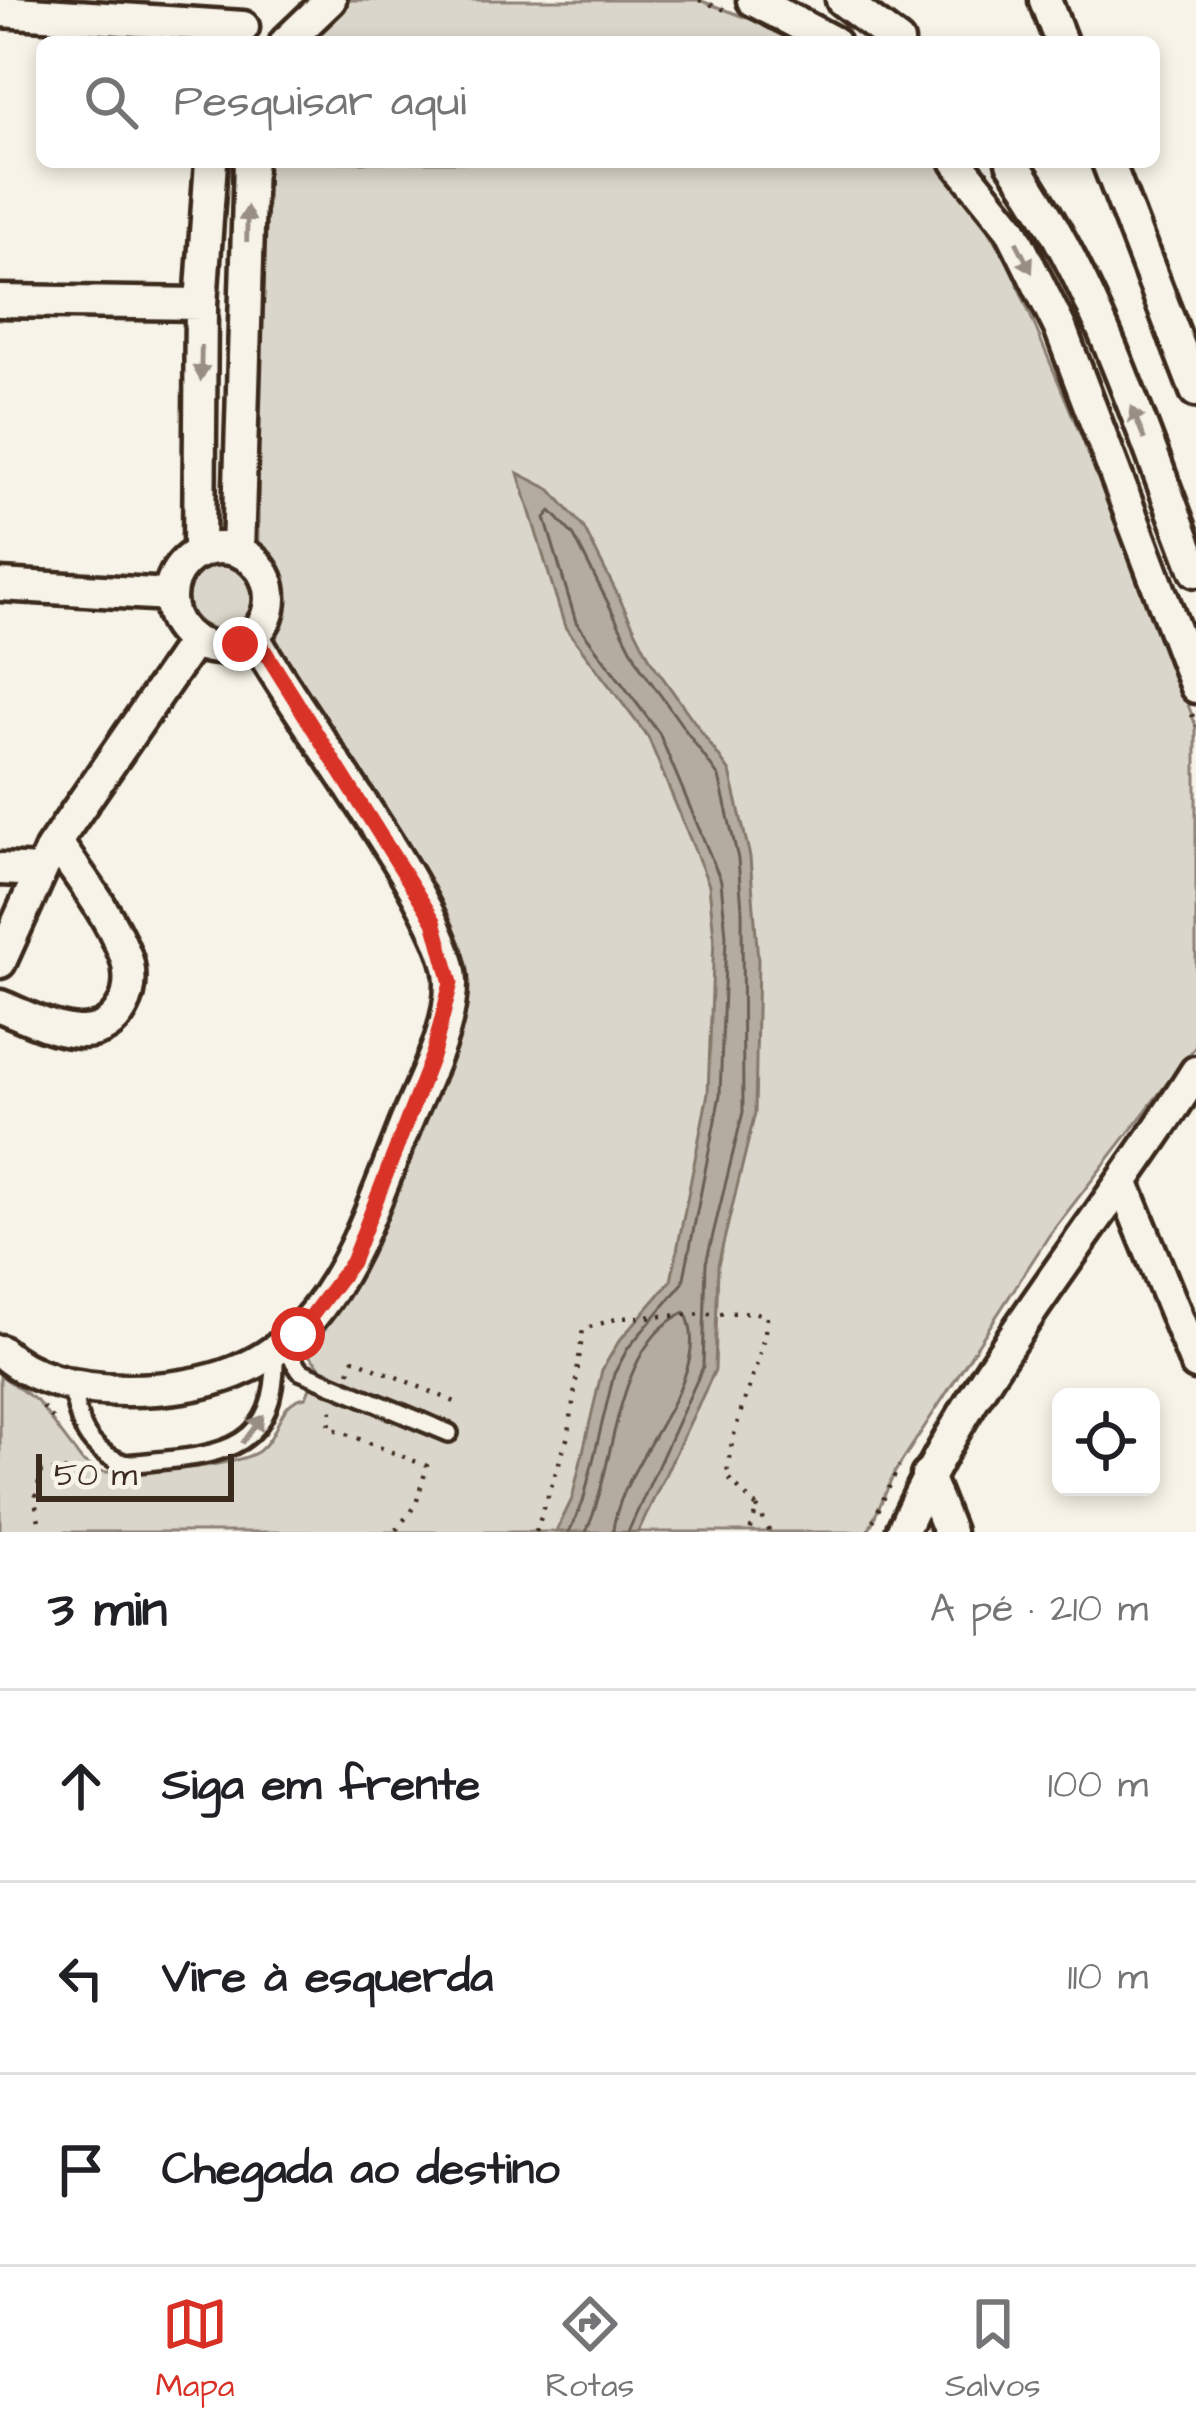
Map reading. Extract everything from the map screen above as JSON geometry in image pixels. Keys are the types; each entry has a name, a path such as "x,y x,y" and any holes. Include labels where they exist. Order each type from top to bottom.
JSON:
{"street":[{"path":"0,11 240,34 262,0"},
{"path":"292,36 330,0"},
{"path":"753,0 821,36"},
{"path":"842,0 890,36"},
{"path":"1045,0 1059,36"},
{"path":"199,553 201,304 212,168"},
{"path":"238,551 250,168"},
{"path":"962,168 1010,230 1061,330 1196,687"},
{"path":"1016,168 1040,202 1090,302 1196,571"},
{"path":"1110,168 1196,391"},
{"path":"0,301 201,304"},
{"path":"221,548 238,551 264,574 269,608 254,634 225,647 194,641 173,618 170,595 177,572 199,553 221,548"},
{"path":"0,585 170,595"},
{"path":"0,1351 71,1384 128,1390 206,1385 279,1348 298,1334 352,1262 433,1054 451,983 434,921 254,634"},
{"path":"0,962 56,842 194,641"},
{"path":"0,1006 76,1033 109,1024 128,994 126,954 56,842"},
{"path":"0,869 40,871"},
{"path":"902,1532 927,1476 1040,1294 1124,1186 1196,1072"},
{"path":"1124,1186 1196,1364"},
{"path":"927,1476 950,1532"}],"lane":[{"path":"279,1348 301,1371 449,1433"},
{"path":"71,1384 83,1437 112,1459 126,1464 224,1454 248,1439 261,1422 276,1381 279,1348"}],"path":[{"path":"536,1532 569,1433 583,1329 633,1318 754,1312 766,1317 763,1351 729,1444 727,1477 757,1507 770,1532"},
{"path":"395,1532 416,1504 427,1466 329,1427 333,1410 306,1397 319,1366 346,1378 354,1359 462,1405"},
{"path":"38,1401 63,1431"},
{"path":"41,1532 35,1500 41,1472 96,1471 82,1461"},
{"path":"750,1532 757,1507"}],"shaded area":[{"path":"350,0 699,0 788,36 307,36 312,26"},
{"path":"260,168 942,168 968,198 1008,262 1142,581 1196,726 1196,1046 1050,1234 895,1472 868,1532 0,1532 0,1375 37,1401 82,1461 98,1471 181,1469 247,1457 266,1444 284,1411 306,1397 319,1366 302,1348 464,983 282,665 275,633 274,589 258,543"},
{"path":"220,565 242,575 252,597 242,619 220,629 198,619 188,597 198,575"}],"water":[{"path":"518,473 551,490 584,528 651,661 730,772 750,857 758,960 755,1113 718,1265 715,1370 638,1532 556,1532 572,1499 602,1370 619,1341 671,1281 708,1093 714,937 709,885 648,737 565,627"}],"route":[{"path":"240,644 254,634 275,677 434,921 451,983 443,1027 352,1262 298,1334"}]}
